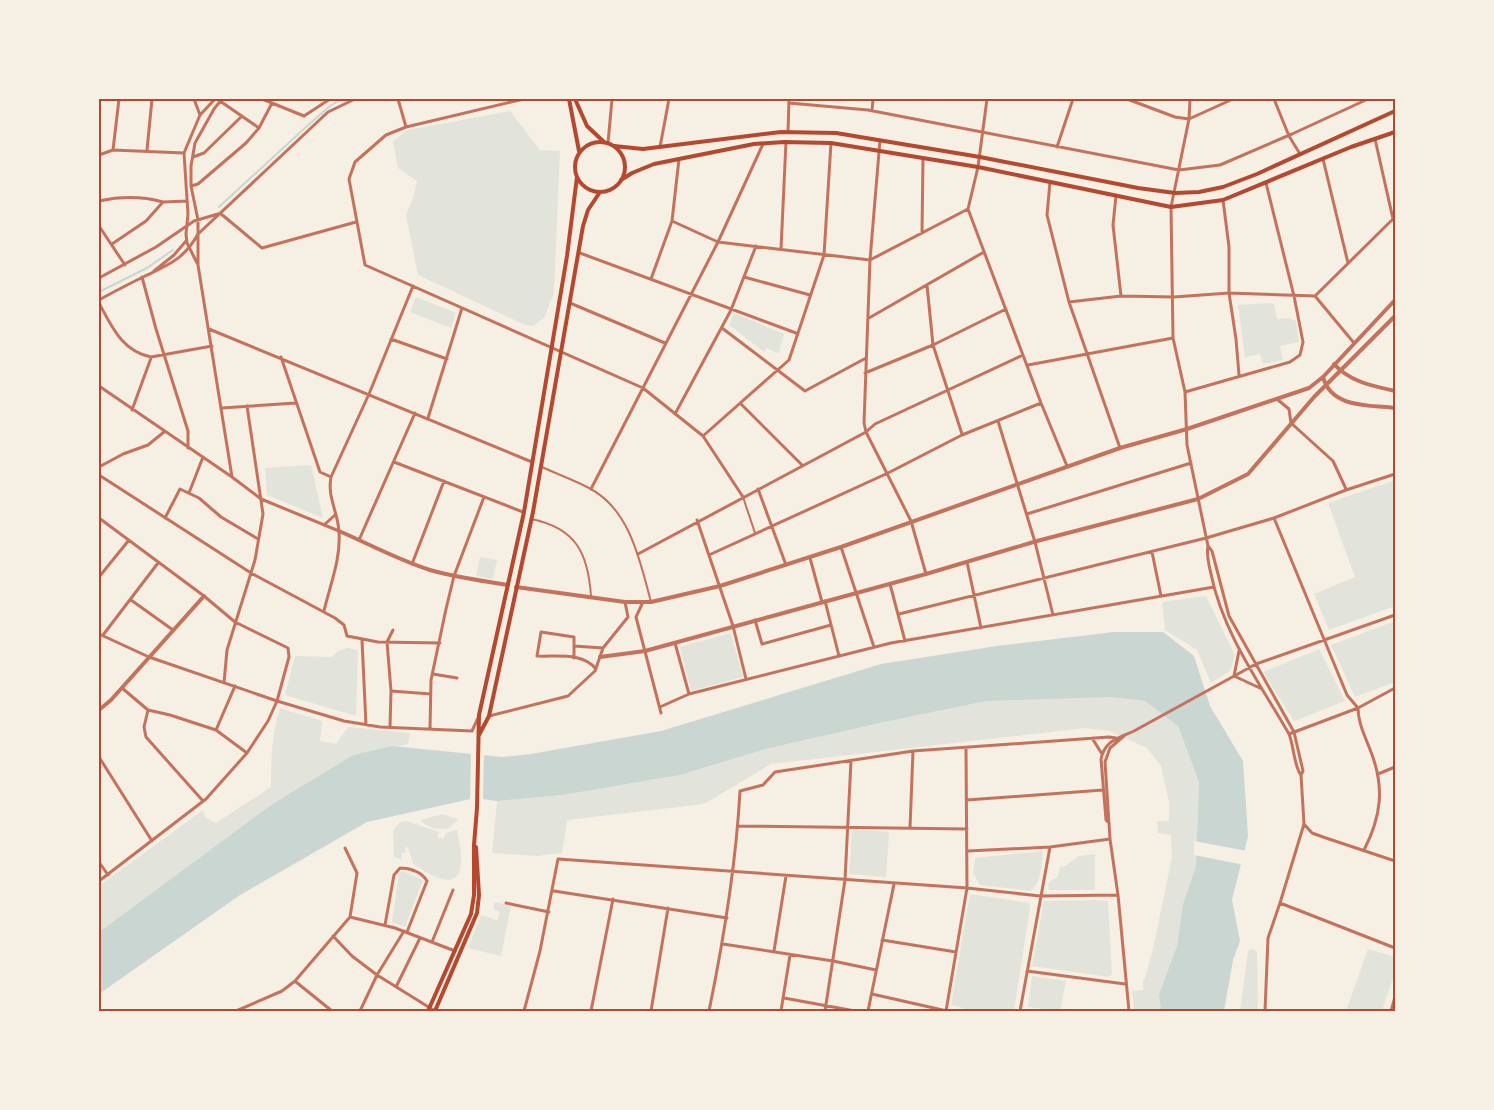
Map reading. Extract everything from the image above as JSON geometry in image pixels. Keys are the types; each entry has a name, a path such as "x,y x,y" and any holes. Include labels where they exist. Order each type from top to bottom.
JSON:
{"main road":[{"path":"569,99 579,152"},
{"path":"575,99 587,126 620,151 625,165 621,180"},
{"path":"614,146 643,149 749,135 788,132 836,133 980,157 1138,188 1175,193 1199,192 1223,187 1395,111"},
{"path":"577,177 584,187 600,192 609,190 632,172 654,164 763,144 831,143 978,168 1171,207 1223,200 1395,132"},
{"path":"429,1009 471,914 474,895 479,715 524,512 567,256 577,177 574,164 579,152 589,144 606,142"},
{"path":"479,736 489,716 531,519 584,226 588,210 600,192"},
{"path":"435,1011 477,913 479,895 476,831"}],"street":[{"path":"113,150 119,99"},
{"path":"147,150 152,99"},
{"path":"194,99 200,115"},
{"path":"198,265 187,240 185,226 188,214 184,153 200,115 215,99"},
{"path":"262,99 304,116 330,99"},
{"path":"212,346 151,357 142,356 128,348 117,336 99,301 142,277 165,268 190,248 198,234 328,112 355,99"},
{"path":"398,99 406,127"},
{"path":"522,99 406,127 386,135 352,166 350,179 365,264 643,388 703,436 743,497 755,533"},
{"path":"606,142 612,99"},
{"path":"660,148 669,99"},
{"path":"872,111 873,99"},
{"path":"1057,147 1073,99"},
{"path":"1127,99 1175,117 1189,119 1233,99"},
{"path":"1190,99 1189,119 1171,207 1173,338 1185,392 1187,445 1206,538 1212,551 1229,616 1294,732 1303,771 1301,775 1304,824 1268,938 1265,1011"},
{"path":"1274,99 1289,136 1300,154"},
{"path":"788,132 789,101 872,111 1179,170 1220,165 1368,99"},
{"path":"232,477 198,265 198,220 191,186 193,156 201,132 221,100 259,128"},
{"path":"986,100 980,157 968,209 1067,466"},
{"path":"191,186 198,184 246,143 259,128 272,103"},
{"path":"193,156 204,153 242,116"},
{"path":"1070,302 1121,296 1174,297 1229,293 1315,296 1394,219 1375,139"},
{"path":"880,140 870,260 864,423 866,432 911,521 926,574"},
{"path":"782,249 786,142"},
{"path":"703,436 789,360 796,333 824,255 831,143"},
{"path":"591,489 718,242 763,144"},
{"path":"99,155 113,150 184,153"},
{"path":"922,233 923,158"},
{"path":"651,279 672,221 679,159"},
{"path":"1323,159 1348,263"},
{"path":"1050,182 1047,215 1070,302 1120,448"},
{"path":"1185,392 1290,362 1300,355 1303,342 1294,296 1266,183"},
{"path":"99,201 132,196 163,202 187,201"},
{"path":"1116,196 1113,225 1121,296"},
{"path":"1223,200 1229,247 1229,293 1239,375"},
{"path":"112,244 146,221 163,202"},
{"path":"672,221 718,242 870,260 968,209"},
{"path":"99,278 180,232 185,226 220,213"},
{"path":"220,213 262,248 356,222"},
{"path":"99,226 125,265"},
{"path":"153,273 187,240"},
{"path":"675,414 732,309 756,246"},
{"path":"869,318 985,251"},
{"path":"580,253 796,333"},
{"path":"142,277 188,431 188,448"},
{"path":"744,277 810,295"},
{"path":"927,285 933,345 962,435"},
{"path":"324,611 338,563 339,531 329,486 330,477 369,394 413,286"},
{"path":"1315,296 1354,343"},
{"path":"516,587 626,602 651,602 720,586 842,547 1067,466 1278,400 1309,388 1323,377 1395,300"},
{"path":"570,303 665,343"},
{"path":"428,418 462,308"},
{"path":"865,373 933,345 1006,309"},
{"path":"600,657 645,651 1198,499 1248,474 1325,385 1395,316"},
{"path":"722,328 805,391 866,358"},
{"path":"209,329 532,462"},
{"path":"1028,365 1173,338"},
{"path":"391,339 447,358"},
{"path":"638,554 697,520 866,432 874,424 1023,355"},
{"path":"132,410 151,357"},
{"path":"281,357 320,472 330,477"},
{"path":"1334,364 1339,370 1362,383 1395,391"},
{"path":"1323,377 1325,385 1344,402 1395,408"},
{"path":"99,386 261,499 412,564 454,576 508,585"},
{"path":"1278,400 1289,409 1291,423 1333,461 1346,490"},
{"path":"222,408 296,403"},
{"path":"709,555 888,473 962,435 1041,403"},
{"path":"741,404 802,465"},
{"path":"224,683 227,650 251,573 263,514 247,406"},
{"path":"359,540 415,413"},
{"path":"997,420 1027,514 1053,615"},
{"path":"99,467 123,454 148,445 164,432"},
{"path":"189,494 203,457"},
{"path":"394,462 524,512"},
{"path":"1027,514 1191,463"},
{"path":"541,467 591,489 619,512 638,554 651,602"},
{"path":"899,614 1206,538 1275,518 1346,490 1395,474"},
{"path":"99,475 251,573 324,611 344,625 347,636 387,642 440,643"},
{"path":"412,564 444,481"},
{"path":"165,518 180,489 199,498 221,517 258,539"},
{"path":"758,489 786,565"},
{"path":"430,729 433,674 454,576 484,497"},
{"path":"324,525 334,515"},
{"path":"99,518 204,596 235,622 288,648 290,657 277,701 268,721 247,753 203,801 99,881"},
{"path":"1275,518 1347,695 1358,708 1358,719 1378,774 1380,795 1374,831 1364,850"},
{"path":"531,519 552,525 571,538 582,551 588,565 591,598"},
{"path":"697,520 733,626 747,680"},
{"path":"99,578 129,540"},
{"path":"1208,546 1206,552 1214,587 1226,624 1289,734 1298,772 1301,775"},
{"path":"842,547 874,647"},
{"path":"1152,552 1161,596"},
{"path":"810,557 839,656"},
{"path":"158,562 101,634 149,657 277,701 344,721 390,727 472,731 479,715"},
{"path":"967,562 981,628"},
{"path":"890,584 905,641"},
{"path":"660,707 689,694 874,647 1214,587"},
{"path":"99,710 111,700 204,596"},
{"path":"130,599 173,630"},
{"path":"489,716 568,696 596,669 603,648 628,617 626,602"},
{"path":"643,602 636,617 661,713"},
{"path":"709,1011 727,918 740,791 763,785 775,772 913,751 1116,738 1134,731 1256,664 1395,615"},
{"path":"755,620 762,644 831,625"},
{"path":"390,727 391,692 387,642 393,630"},
{"path":"574,658 574,637 541,632 537,656 574,658 581,658 591,663 596,669"},
{"path":"362,639 366,725"},
{"path":"675,643 689,694"},
{"path":"574,646 603,648"},
{"path":"1234,676 1240,649"},
{"path":"433,674 457,678"},
{"path":"1234,676 1262,689"},
{"path":"216,730 235,686"},
{"path":"122,688 148,710 216,730 247,753"},
{"path":"1289,734 1358,708 1395,688"},
{"path":"391,692 431,694"},
{"path":"148,710 144,727 146,737 203,801"},
{"path":"1125,735 1112,746 1105,759 1110,839 1118,895 1128,1011"},
{"path":"1092,738 1102,754 1106,820 1109,823"},
{"path":"1102,754 1116,738"},
{"path":"872,994 946,1011 967,888 966,748"},
{"path":"910,828 913,751"},
{"path":"99,757 152,841"},
{"path":"825,1011 844,880 851,761"},
{"path":"1378,774 1395,767"},
{"path":"967,800 1103,790"},
{"path":"1304,824 1312,833 1395,861"},
{"path":"738,826 967,829"},
{"path":"968,851 1050,847 1110,839"},
{"path":"1020,1011 1050,847"},
{"path":"239,1010 262,1001 296,981 350,918 357,873 345,848"},
{"path":"524,1011 549,912 558,859 967,888 1040,897 1118,895"},
{"path":"99,862 108,875"},
{"path":"360,1011 377,975 405,932 427,881 421,874 400,868 394,875 385,925"},
{"path":"774,951 786,876"},
{"path":"868,1011 894,884"},
{"path":"432,942 453,890"},
{"path":"553,891 727,918"},
{"path":"591,1011 613,899"},
{"path":"506,903 549,912"},
{"path":"1280,903 1395,948"},
{"path":"651,1011 668,908"},
{"path":"350,918 385,925 456,951"},
{"path":"333,936 352,956 377,975 435,1011"},
{"path":"396,987 420,938"},
{"path":"882,940 956,952"},
{"path":"723,944 876,970"},
{"path":"781,1011 790,955"},
{"path":"1027,970 1125,984"},
{"path":"296,981 332,1011"},
{"path":"784,998 855,1011"},
{"path":"1391,1011 1395,998"},
{"path":"920,1011 921,1005"}],"shaded area":[{"path":"510,111 540,150 560,151 554,293 544,318 533,326 525,325 418,275 406,215 417,181 398,168 393,141 408,130"},
{"path":"416,297 456,313 451,328 410,312"},
{"path":"1274,303 1277,319 1289,318 1296,321 1299,342 1280,346 1283,360 1263,364 1260,354 1245,357 1238,305"},
{"path":"734,313 784,334 779,354 767,348 764,352 729,325"},
{"path":"311,465 323,518 267,495 265,468"},
{"path":"1395,480 1395,606 1329,630 1314,594 1355,577 1328,503"},
{"path":"480,557 497,560 493,579 476,576"},
{"path":"1206,596 1235,655 1230,671 1211,683 1197,650 1165,630 1162,602"},
{"path":"1395,621 1395,682 1355,697 1331,645"},
{"path":"1114,632 1163,632 1194,656 1210,706 1243,761 1248,836 1232,900 1240,941 1233,960 1224,1011 1161,1011 1159,994 1177,946 1183,904 1196,866 1199,782 1178,726 1145,701 1110,697 987,701 766,749 680,775 563,795 497,801 475,798 367,822 240,895 99,994 99,932 271,805 353,755 392,746 502,757 531,754 661,731 881,664 997,646"},
{"path":"731,633 743,677 691,691 680,647"},
{"path":"348,648 358,650 356,716 285,695 295,656 332,657 338,651"},
{"path":"1319,649 1345,701 1294,721 1263,672"},
{"path":"1110,697 1145,701 1178,726 1199,782 1196,866 1183,904 1177,946 1159,994 1161,1011 1134,1011 1132,991 1143,990 1143,980 1153,949 1172,857 1171,835 1158,833 1157,821 1169,821 1169,802 1161,766 1147,748 1110,731 1085,728 771,764 704,804 567,820 562,853 537,856 492,853 497,801 563,795 680,775 766,749 987,701"},
{"path":"280,708 322,721 320,741 336,744 348,727 410,733 408,744 353,755 271,805 99,932 99,886 203,810 205,817 216,823 271,787 274,737"},
{"path":"442,814 458,819 448,829 432,828 421,820"},
{"path":"407,821 439,832 437,837 443,839 446,833 457,830 461,864 459,873 454,878 441,879 413,864 408,847 405,848 406,853 401,853 402,860 394,857 393,831 400,822"},
{"path":"852,829 889,832 886,877 849,874"},
{"path":"1043,851 1039,879 1030,891 980,885 973,873 975,858"},
{"path":"1095,854 1095,890 1049,890 1050,881 1057,878 1060,867 1079,856"},
{"path":"403,871 423,880 405,927 392,922 399,873"},
{"path":"970,894 1029,903 1014,1011 975,1011 951,1005"},
{"path":"1044,901 1108,901 1112,974 1109,977 1032,966"},
{"path":"495,902 511,906 501,956 468,948 481,915 497,920 500,912 493,909"},
{"path":"1250,949 1257,951 1258,1011 1240,1011 1248,952"},
{"path":"1368,949 1395,957 1395,972 1382,1011 1346,1011"},
{"path":"1032,976 1066,981 1060,1011 1028,1007"}],"pier":[{"path":"471,751 484,752 483,802 470,802"},
{"path":"1194,841 1247,851 1244,865 1194,855"}],"waterway":[{"path":"219,207 306,127 330,106 342,99"},
{"path":"99,292 147,268 173,250"}]}
